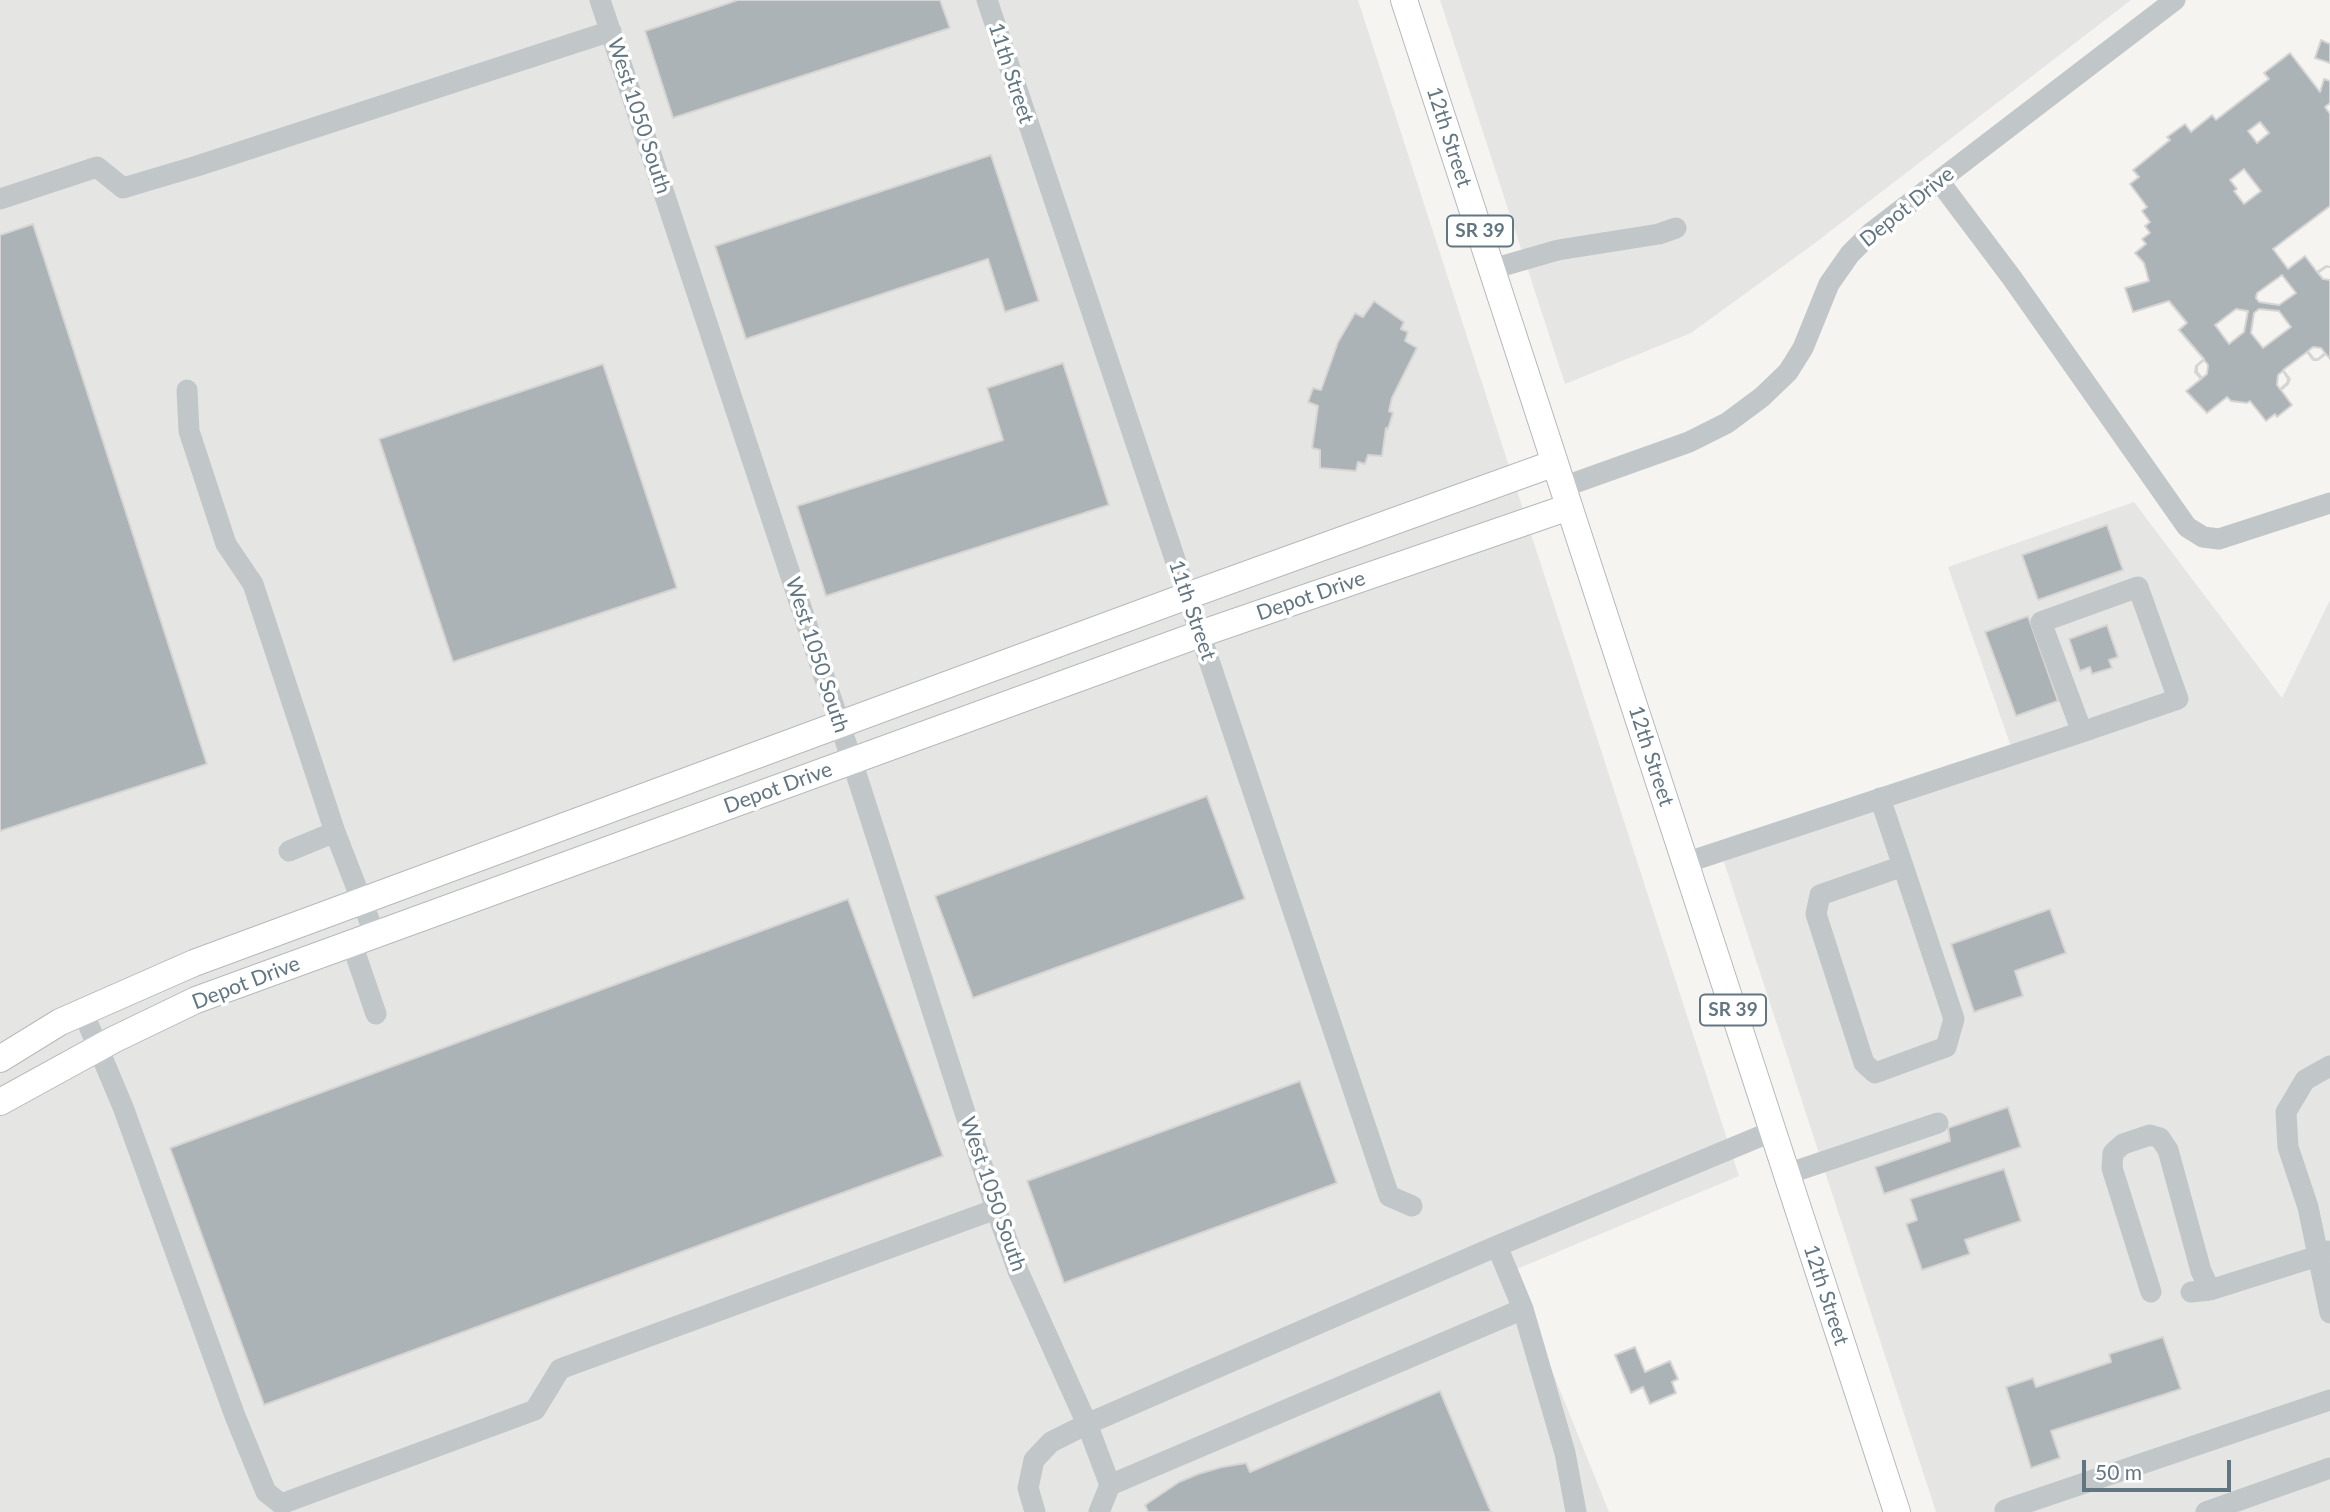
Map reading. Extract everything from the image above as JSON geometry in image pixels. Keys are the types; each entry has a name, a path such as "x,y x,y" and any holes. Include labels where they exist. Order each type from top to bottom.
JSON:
{"main road":[{"name":"12th Street","path":"1404,0 1897,1512"},
{"name":"Depot Drive","path":"0,1059 60,1022 194,963 1187,596 1563,486"},
{"name":"Depot Drive","path":"0,1102 98,1048 196,1000 1200,634 1563,486"}],"street":[{"name":"West 1050 South","path":"600,0 840,724 996,1209 1018,1271 1087,1424 1110,1485"},
{"name":"11th Street","path":"987,0 1389,1196 1412,1206"},
{"name":"Depot Drive","path":"1563,486 1689,442 1727,423 1762,397 1788,372 1798,356 1829,284 1850,254 1872,232 2175,0"},
{"path":"0,199 97,167 124,188 611,31"},
{"path":"1939,181 2012,278 2186,527 2203,537 2219,539 2330,503"},
{"path":"1492,268 1558,250 1659,234 1675,228"},
{"path":"187,390 189,431 226,544 253,584 335,832 362,901 363,939 376,1014"},
{"path":"1685,863 2082,732 2178,699 2138,587 2041,622 2082,732"},
{"path":"1880,798 1903,866 1954,1019 1946,1048 1875,1073 1864,1063 1816,914 1820,895 1903,866"},
{"path":"289,851 335,832"},
{"path":"83,1012 123,1107 235,1416 266,1492 281,1504 535,1410 560,1369 996,1209"},
{"path":"2330,1066 2305,1080 2287,1112 2288,1147 2324,1253 2330,1313"},
{"path":"1787,1174 1938,1123"},
{"path":"1035,1512 1028,1488 1034,1461 1051,1442 1497,1246 1773,1131"},
{"path":"2151,1292 2112,1168 2113,1153 2123,1144 2150,1135 2160,1138 2168,1150 2201,1270 2200,1291 2324,1253"},
{"path":"1497,1246 1523,1309 1565,1453 1576,1512"},
{"path":"1098,1512 1110,1485 1523,1309"},
{"path":"2005,1510 2330,1400"},
{"path":"2206,1512 2330,1468"}],"shaded area":[{"path":"0,0 1358,0 1739,1176 1512,1271 1609,1512 0,1512"},
{"path":"1440,0 2131,0 1815,243 1691,333 1565,384"},
{"path":"2134,502 2282,698 2330,600 2330,1512 1936,1512 1722,856 2015,758 1948,567"}],"building":[{"path":"738,0 940,0 950,28 673,118 645,31"},
{"path":"2321,40 2330,44 2330,63 2315,58"},
{"path":"2290,53 2320,92 2324,79 2330,81 2330,103 2325,107 2330,114 2330,206 2273,249 2288,269 2305,256 2317,272 2326,266 2330,267 2318,273 2323,279 2330,280 2330,359 2326,354 2318,360 2313,360 2307,352 2283,370 2290,379 2288,384 2281,390 2292,405 2277,417 2275,414 2266,421 2250,401 2231,401 2227,397 2207,413 2186,391 2201,379 2195,372 2196,366 2204,359 2179,330 2187,323 2169,301 2133,312 2125,288 2149,281 2144,263 2135,253 2146,244 2142,239 2150,233 2145,226 2150,222 2142,211 2147,207 2130,184 2139,177 2133,170 2170,140 2167,137 2185,124 2191,132 2212,115 2216,120 2269,79 2264,73","holes":["2260,122 2269,133 2257,143 2248,131","2244,169 2261,191 2244,204 2234,191 2237,189 2230,180","2282,275 2296,293 2279,305 2259,302 2257,293","2236,309 2248,311 2244,332 2229,344 2215,325","2259,309 2279,311 2291,327 2263,348 2251,333 2254,313","2313,347 2321,348 2325,353 2314,359 2308,351","2204,360 2208,365 2207,374 2202,378 2197,372 2197,366","2283,371 2288,379 2287,383 2280,389 2277,385 2278,375"]},
{"path":"991,155 1039,301 1005,312 988,259 746,339 715,246"},
{"path":"33,224 207,764 0,831 0,235"},
{"path":"1374,301 1404,322 1401,329 1408,332 1405,341 1417,348 1392,398 1389,411 1393,413 1388,429 1386,428 1382,456 1368,455 1365,464 1358,462 1356,471 1320,468 1320,450 1312,448 1318,406 1308,402 1313,388 1321,390 1338,342 1355,313 1363,317"},
{"path":"1063,363 1109,505 826,596 797,506 1003,440 987,388"},
{"path":"603,364 677,588 453,662 379,439"},
{"path":"2107,525 2123,570 2038,600 2022,555"},
{"path":"2028,616 2058,701 2016,716 1985,632"},
{"path":"2107,625 2118,657 2109,660 2112,668 2092,674 2090,667 2080,671 2069,639"},
{"path":"1207,796 1245,899 973,998 935,896"},
{"path":"848,899 943,1156 264,1405 170,1148"},
{"path":"2050,909 2066,953 2015,971 2023,996 1974,1012 1951,944"},
{"path":"1300,1081 1337,1183 1064,1283 1027,1181"},
{"path":"2008,1107 2021,1147 1884,1194 1875,1167 1950,1141 1948,1128"},
{"path":"2004,1169 2021,1221 1965,1240 1970,1254 1922,1270 1906,1224 1917,1220 1910,1199"},
{"path":"2163,1337 2181,1389 2051,1431 2060,1458 2031,1468 2006,1387 2033,1378 2036,1387 2111,1362 2109,1354"},
{"path":"1635,1347 1645,1372 1670,1361 1678,1379 1672,1382 1676,1393 1650,1404 1643,1387 1631,1393 1615,1355"},
{"path":"1440,1391 1491,1512 1148,1512 1145,1505 1179,1482 1198,1474 1246,1463 1250,1472"}]}
